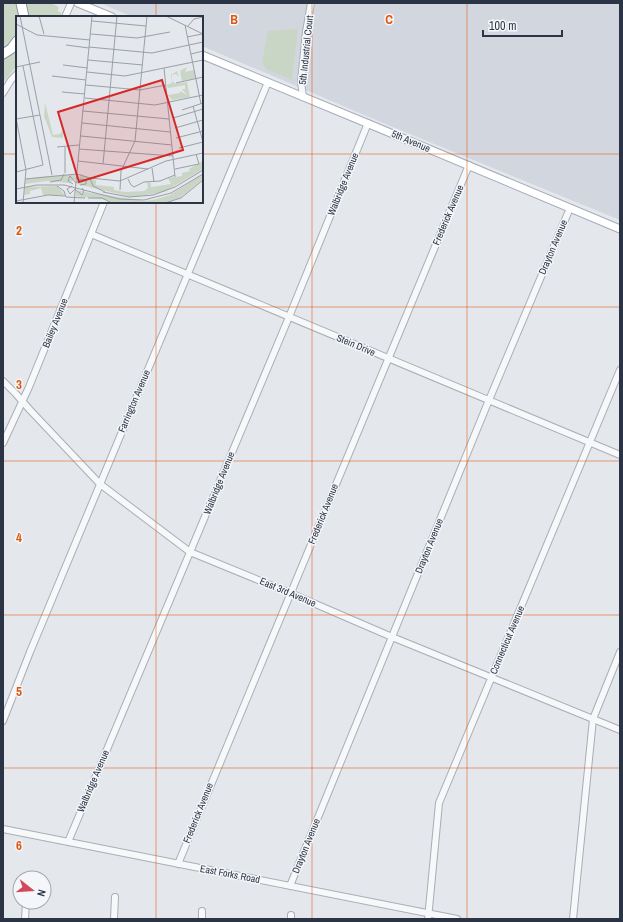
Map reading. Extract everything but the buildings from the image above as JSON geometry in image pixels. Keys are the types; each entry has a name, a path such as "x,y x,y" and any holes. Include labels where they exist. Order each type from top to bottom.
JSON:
{"highway":[{"path":"22,3 24,16"},
{"path":"3,54 11,49 16,42"}],"main road":[{"path":"78,3 110,16"},
{"name":"5th Avenue","path":"203,55 620,229"}],"street":[{"path":"65,16 71,3"},
{"name":"5th Industrial Court","path":"303,97 301,82 306,32 311,3"},
{"path":"3,93 16,75"},
{"name":"Farrington Avenue","path":"3,721 30,652 268,82"},
{"name":"Walbridge Avenue","path":"68,842 289,317 368,123"},
{"name":"Frederick Avenue","path":"178,864 469,165"},
{"name":"Bailey Avenue","path":"3,443 104,203"},
{"name":"Drayton Avenue","path":"290,886 489,400 570,208"},
{"name":"Stein Drive","path":"91,234 620,455"},
{"name":"Connecticut Avenue","path":"428,916 439,803 620,370"},
{"name":"East 3rd Avenue","path":"3,381 100,484 190,552 392,637 620,730"},
{"path":"573,919 593,719 620,652"},
{"name":"East Forks Road","path":"3,829 290,886 428,916 457,919"},
{"path":"114,896 114,919"},
{"path":"202,911 202,919"}],"shaded area":[{"path":"100,3 620,3 620,220 383,123 203,46 203,16 131,16"}],"green space":[{"path":"44,2 56,5 59,8 59,12 61,12 61,16 27,16 25,3"},
{"path":"3,3 20,3 22,16 16,16 16,39 3,51"},
{"path":"298,29 292,80 266,69 262,62 268,31"},
{"path":"16,47 16,67 3,83 3,57"}]}
